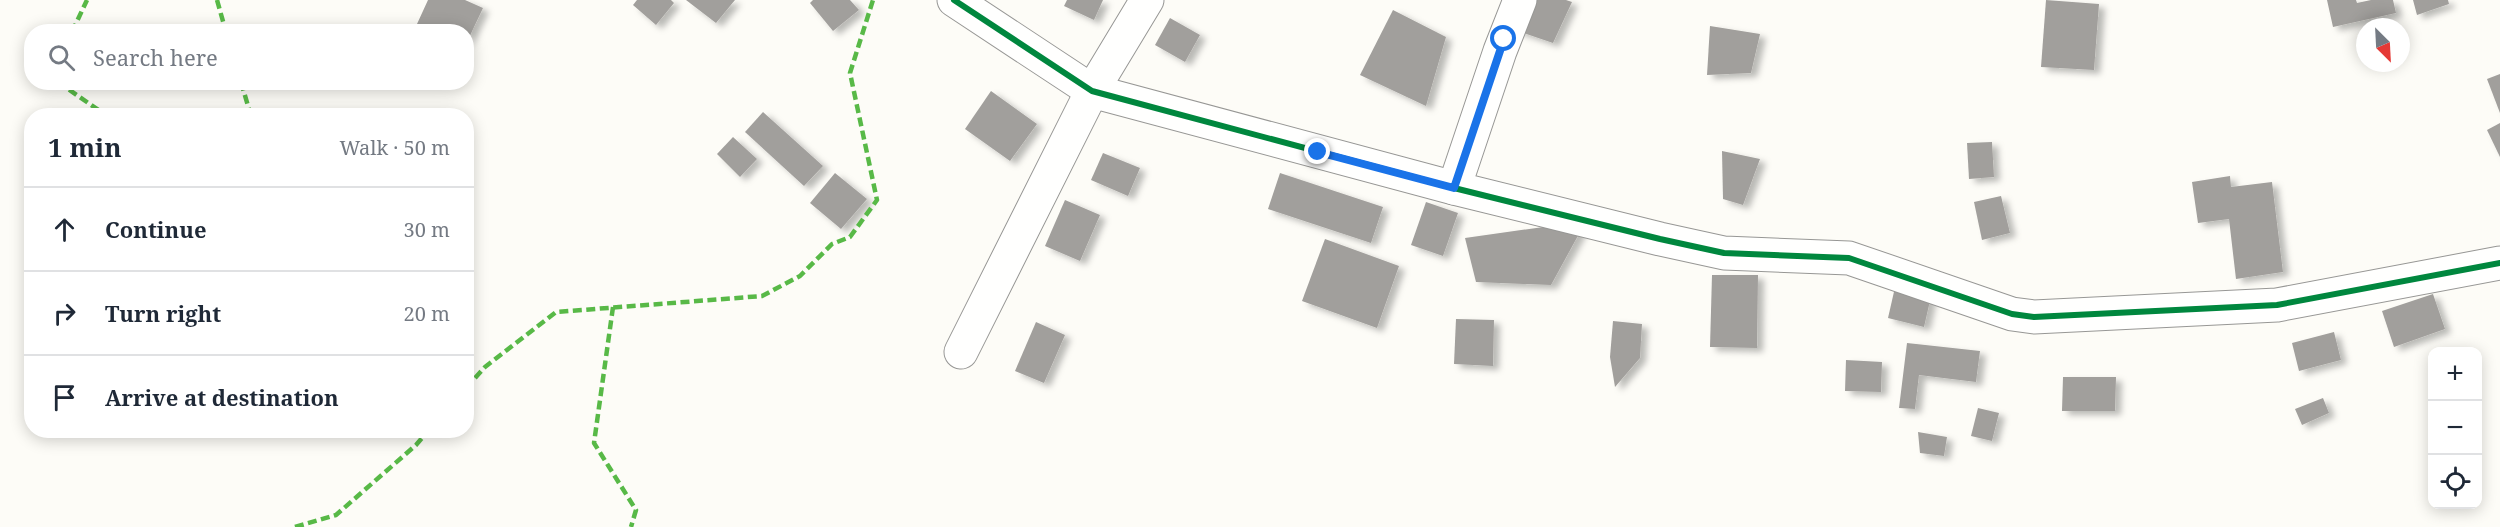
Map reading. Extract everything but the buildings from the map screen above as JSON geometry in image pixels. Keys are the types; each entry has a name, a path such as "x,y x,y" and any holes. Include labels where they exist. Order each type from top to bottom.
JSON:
{"street":[{"path":"954,0 1092,91 1454,188 1724,253 1849,258 2012,314 2034,317 2277,305 2500,262"},
{"path":"961,352 1092,91 1147,0"},
{"path":"1454,188 1500,51 1520,0"}],"marked path":[{"path":"76,24 87,0"},
{"path":"217,0 224,24"},
{"path":"474,379 485,367 556,312 762,296 800,276 832,244 850,237 877,200 850,73 873,0"},
{"path":"70,90 95,108"},
{"path":"243,90 249,108"},
{"path":"613,307 594,443 636,510 631,527"},
{"path":"295,527 336,515 422,438"}],"cycle path":[{"path":"954,0 1092,91 1454,188 1660,239 1724,253 1849,258 2012,314 2034,317 2277,305 2500,263"}],"route":[{"path":"1318,152 1454,188 1504,39"}]}
